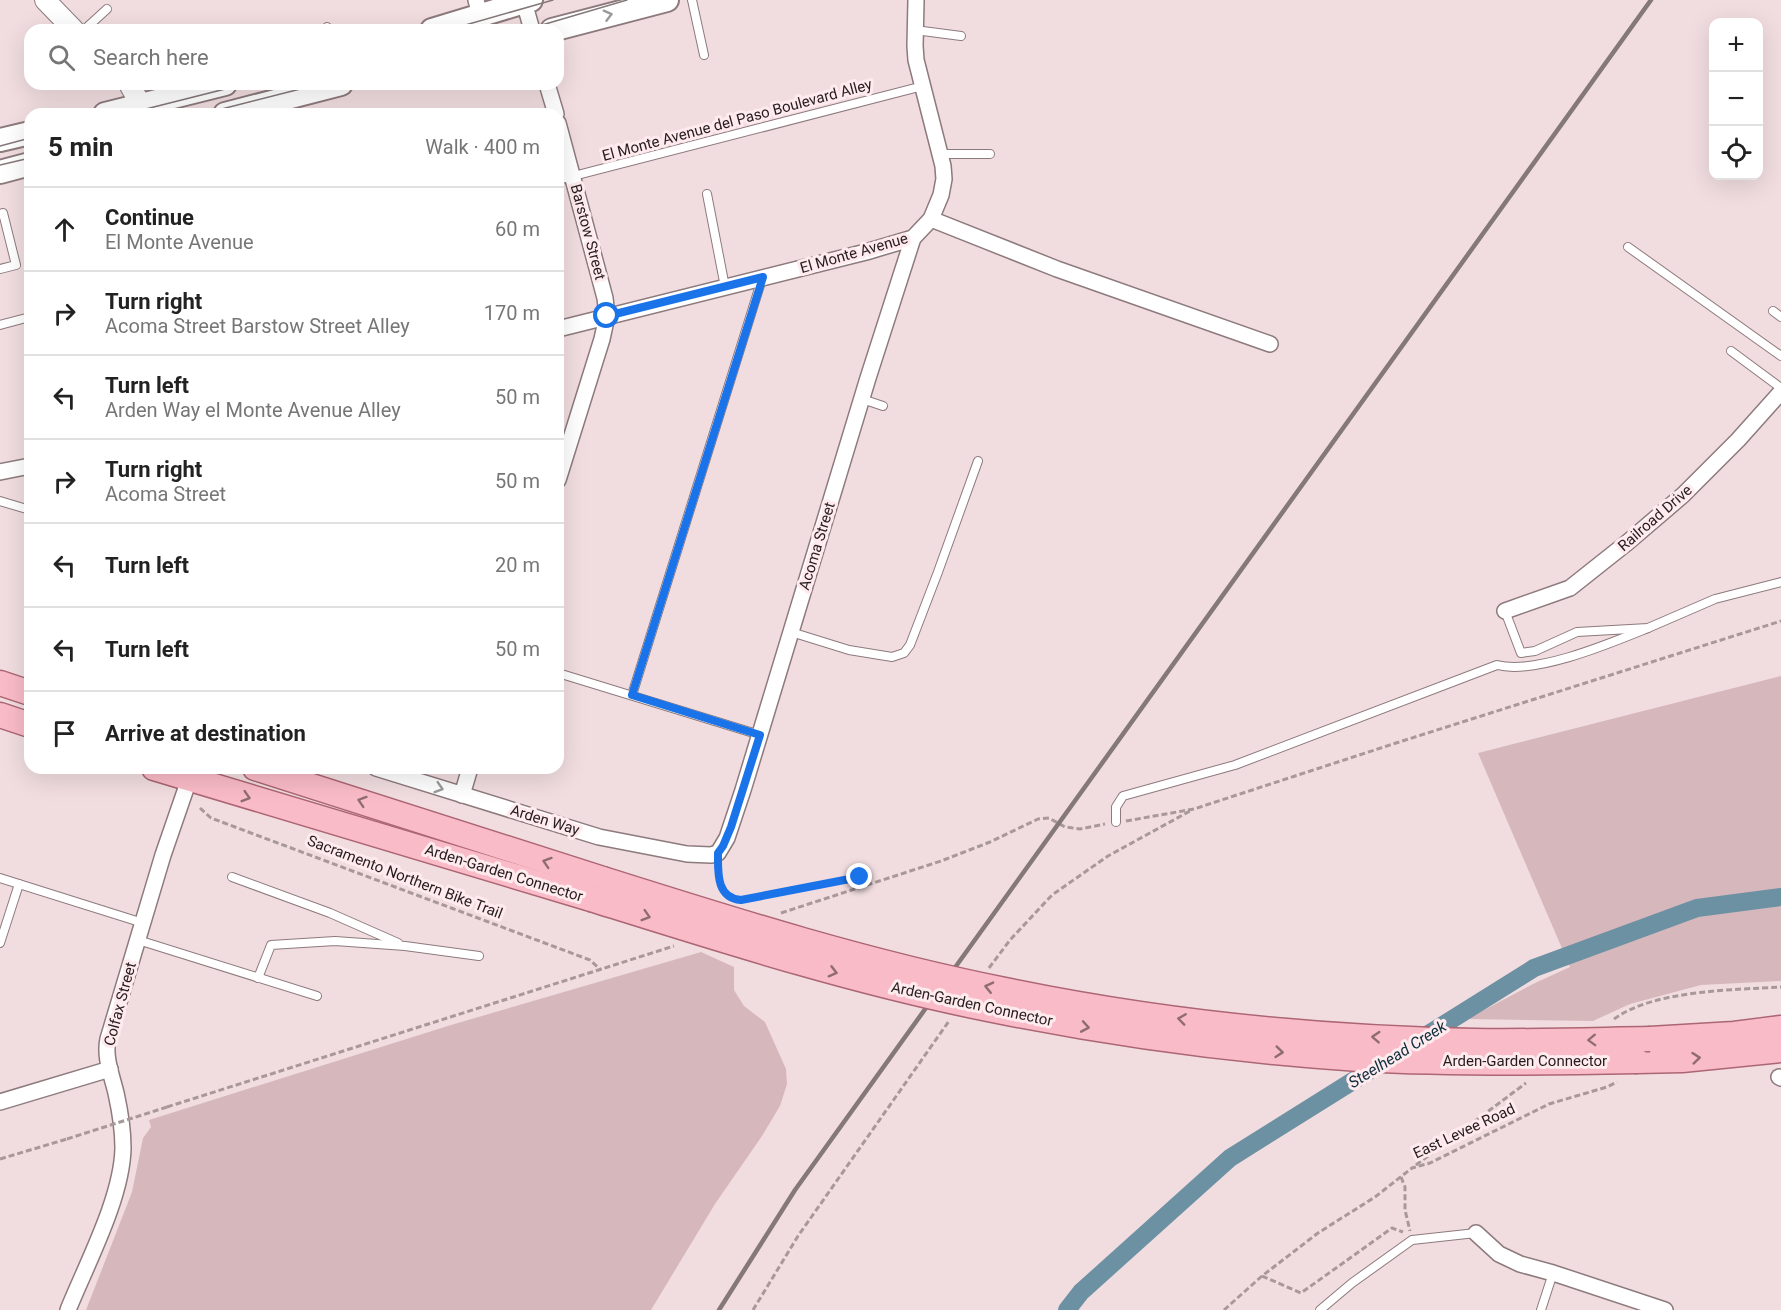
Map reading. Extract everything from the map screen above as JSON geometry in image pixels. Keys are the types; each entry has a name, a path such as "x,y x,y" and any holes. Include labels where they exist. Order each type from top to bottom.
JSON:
{"main road":[{"path":"564,27 667,0"},
{"path":"452,24 528,1"},
{"path":"145,108 205,90"},
{"path":"250,108 318,90"},
{"path":"0,140 24,134"},
{"path":"0,172 24,166"},
{"path":"0,683 24,691"},
{"path":"0,715 24,723"},
{"name":"Arden-Garden Connector","path":"194,774 597,889 901,967 1005,990 1122,1011 1257,1028 1394,1038 1552,1041 1650,1039 1734,1034 1781,1028"},
{"name":"Arden-Garden Connector","path":"272,774 597,889 768,953 873,983 988,1009 1110,1031 1252,1049 1360,1059 1478,1063 1637,1061 1682,1060 1781,1050"}],"street":[{"path":"45,0 68,24"},
{"path":"916,0 916,60 943,166 944,179 941,195 931,219 1057,269 1270,344"},
{"path":"528,1 531,24"},
{"path":"132,90 141,108"},
{"path":"226,90 230,108"},
{"path":"549,90 553,108"},
{"name":"Barstow Street","path":"564,461 607,316 605,298 565,179"},
{"name":"El Monte Avenue","path":"564,327 867,252 913,238 931,219"},
{"name":"Acoma Street","path":"718,853 731,827 913,238"},
{"name":"Railroad Drive","path":"1505,611 1570,588 1595,569 1683,495 1738,440 1781,390"},
{"path":"0,471 24,467"},
{"name":"Colfax Street","path":"68,1310 114,1197 121,1166 123,1150 121,1122 107,1053 108,1039 163,855 191,774"},
{"name":"Arden Way","path":"395,774 623,843 687,854 718,853"},
{"path":"462,795 468,774"},
{"path":"0,1102 110,1069"},
{"path":"1476,1233 1508,1260 1665,1310"}],"lane":[{"path":"692,0 704,55"},
{"path":"91,24 107,9"},
{"path":"915,30 962,36"},
{"name":"El Monte Avenue del Paso Boulevard Alley","path":"565,179 923,86"},
{"path":"940,154 990,154"},
{"path":"707,194 725,287"},
{"path":"0,214 3,213 16,265 0,268"},
{"path":"1628,247 1781,356"},
{"path":"632,695 763,277"},
{"path":"1773,311 1781,317"},
{"path":"0,325 24,319"},
{"path":"1731,351 1781,390"},
{"path":"862,399 883,406"},
{"path":"791,632 849,650 892,657 903,653 910,645 978,461"},
{"path":"0,501 24,508"},
{"path":"1116,822 1116,807 1123,796 1235,765 1497,665 1529,666 1558,660 1608,644 1715,599 1781,582"},
{"path":"1505,611 1521,653 1535,651 1577,632 1648,628"},
{"path":"564,675 760,735"},
{"path":"232,877 330,913 405,946"},
{"path":"0,878 142,923"},
{"path":"0,943 19,884"},
{"path":"138,940 317,996"},
{"path":"258,978 271,945 335,941 405,946 479,956"},
{"path":"1320,1310 1352,1283 1412,1240 1476,1233"},
{"path":"1541,1310 1553,1273"}],"path":[{"path":"983,976 1010,940 1052,895 1108,856 1194,809 1781,621"},
{"name":"Sacramento Northern Bike Trail","path":"200,808 211,818 590,960 601,970"},
{"path":"777,914 941,861 990,842 1038,819 1049,818 1059,823"},
{"path":"718,853 720,884 725,893 735,899 753,898 857,876 868,885"},
{"path":"0,1159 675,946"},
{"path":"753,1310 798,1236 949,1021"},
{"name":"East Levee Road","path":"1224,1310 1262,1276 1318,1233 1375,1197 1412,1168 1430,1163 1549,1104 1607,1087 1631,1076 1637,1061"},
{"path":"1401,1177 1406,1187 1405,1210 1412,1240"},
{"path":"1262,1276 1301,1293 1392,1228 1401,1231 1412,1240"}],"shaded area":[{"path":"1781,676 1781,981 1701,985 1630,1004 1593,1021 1467,1019 1570,967 1478,753"},
{"path":"701,952 734,967 734,990 744,1006 765,1022 786,1069 787,1084 780,1106 762,1136 715,1204 651,1310 86,1310 132,1192 143,1138 151,1127 149,1120 451,1025"}],"waterway":[{"name":"Steelhead Creek","path":"1419,1040 1534,968 1697,908 1781,897"},
{"name":"Steelhead Creek","path":"1067,1310 1081,1292 1230,1158 1388,1059"}],"tram line":[{"path":"469,24 553,0"},
{"path":"545,24 627,0"},
{"path":"150,108 221,90"},
{"path":"226,108 296,90"},
{"path":"0,146 24,140"},
{"path":"0,165 24,159"}],"railway":[{"path":"719,1310 795,1190 1651,0"}],"route":[{"path":"607,316 763,277 632,695 760,735 731,827 718,853 720,884 729,897 741,900 860,877"}]}
